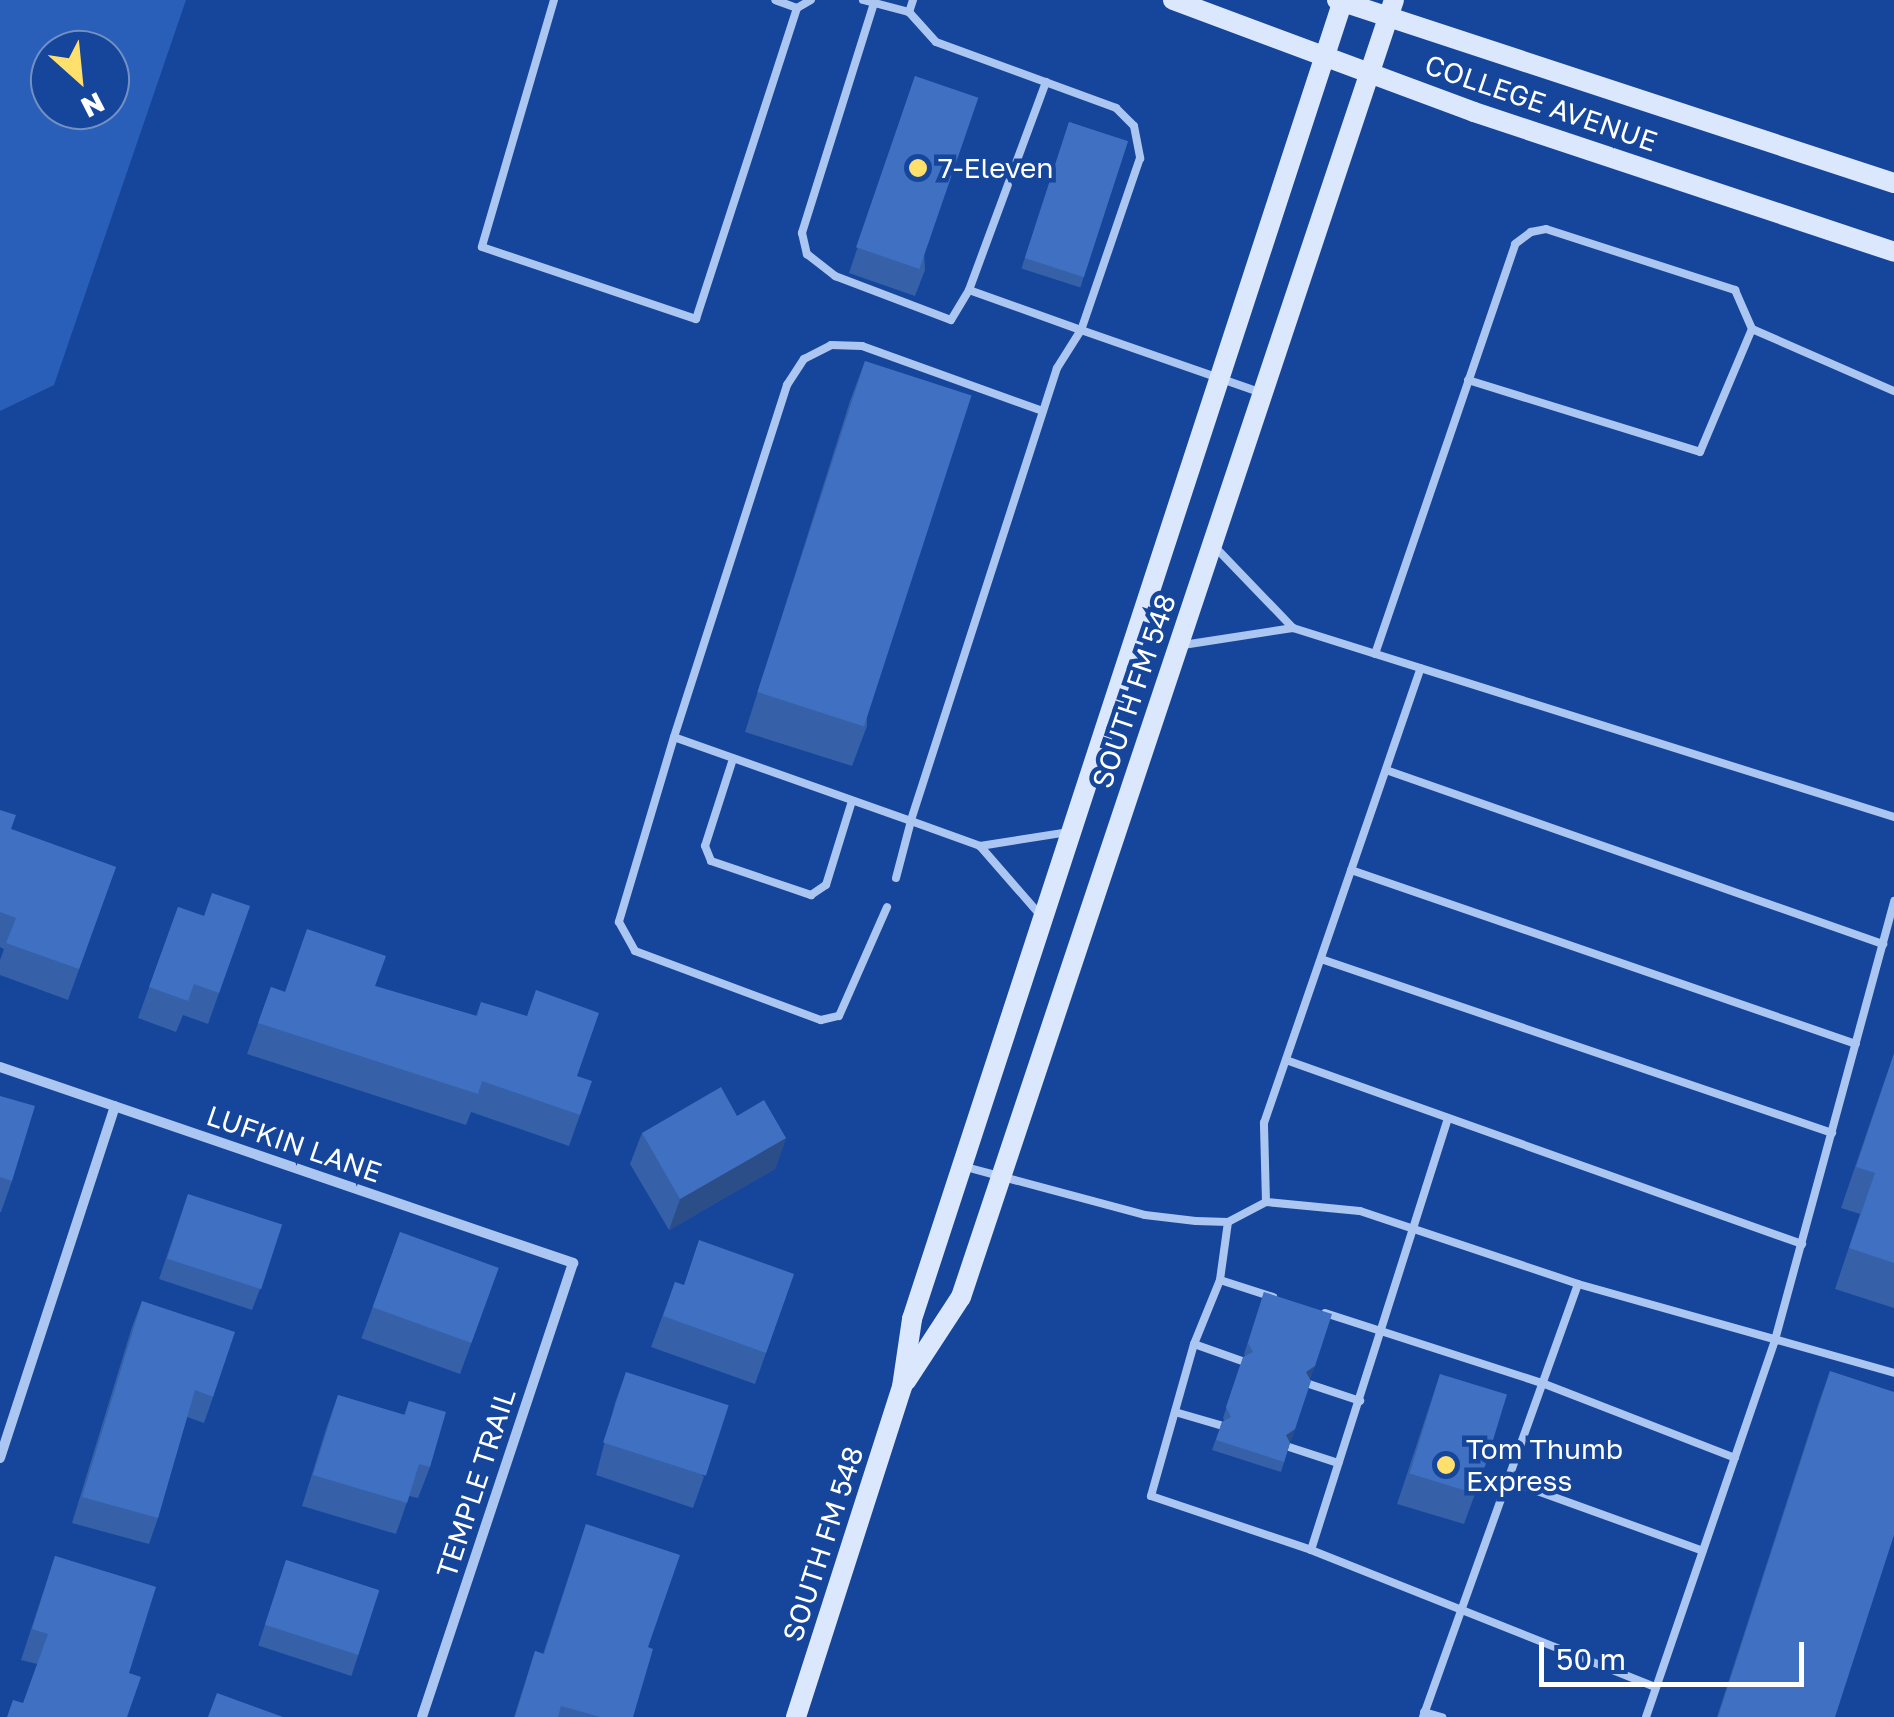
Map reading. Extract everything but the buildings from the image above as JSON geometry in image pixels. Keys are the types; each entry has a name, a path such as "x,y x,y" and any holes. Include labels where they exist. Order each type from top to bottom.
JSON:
{"main road":[{"name":"COLLEGE AVENUE","path":"1173,0 1894,252"},
{"name":"COLLEGE AVENUE","path":"1341,1 1391,8 1894,183"},
{"name":"SOUTH FM 548","path":"796,1717 902,1387 912,1318 1341,1"},
{"name":"SOUTH FM 548","path":"902,1387 961,1296 1391,8"}],"street":[{"name":"LUFKIN LANE","path":"0,1067 573,1263"},
{"path":"0,1458 115,1106"},
{"name":"TEMPLE TRAIL","path":"422,1717 573,1263"}],"lane":[{"path":"554,0 482,247 696,320 798,8 811,0"},
{"path":"775,0 798,8"},
{"path":"863,0 908,12 936,42 1116,108 1134,126 1140,158 1081,330 1057,368 896,878"},
{"path":"908,12 913,0"},
{"path":"874,3 802,232 807,254 834,276 951,320 969,290 1046,82"},
{"path":"1375,654 1515,244 1546,229 1735,290 1752,329 1894,391"},
{"path":"969,290 1262,393"},
{"path":"1468,380 1700,452 1752,329"},
{"path":"887,907 839,1016 821,1020 635,951 619,922 787,385 804,359 831,345 862,346 1043,411"},
{"path":"1212,544 1294,628"},
{"path":"1178,645 1294,628 1894,817"},
{"path":"1266,1202 1264,1124 1421,668"},
{"path":"674,738 732,762 980,846 1043,918"},
{"path":"732,762 706,846 711,861 810,894 826,886 852,802"},
{"path":"1386,770 1882,944"},
{"path":"980,846 1068,832"},
{"path":"1351,870 1856,1044"},
{"path":"1646,1717 1775,1340 1894,901"},
{"path":"1321,959 1832,1133"},
{"path":"1286,1060 1802,1244"},
{"path":"1311,1550 1385,1332 1412,1227 1448,1118"},
{"path":"962,1166 1145,1215 1228,1222 1266,1202 1360,1211 1578,1284 1894,1373"},
{"path":"1228,1222 1220,1280 1194,1344 1151,1496 1311,1550 1656,1688"},
{"path":"1220,1280 1293,1303"},
{"path":"1442,1717 1424,1714 1578,1284"},
{"path":"1312,1309 1542,1383 1735,1458"},
{"path":"1194,1344 1242,1361"},
{"path":"1309,1384 1360,1401"},
{"path":"1174,1412 1220,1425"},
{"path":"1289,1447 1338,1463"},
{"path":"1507,1480 1702,1552"}],"shaded area":[{"path":"0,0 186,0 54,385 0,411"}],"place":[{"name":"7-Eleven","path":"918,168"},
{"name":"Tom Thumb Express","path":"1446,1465"}]}
